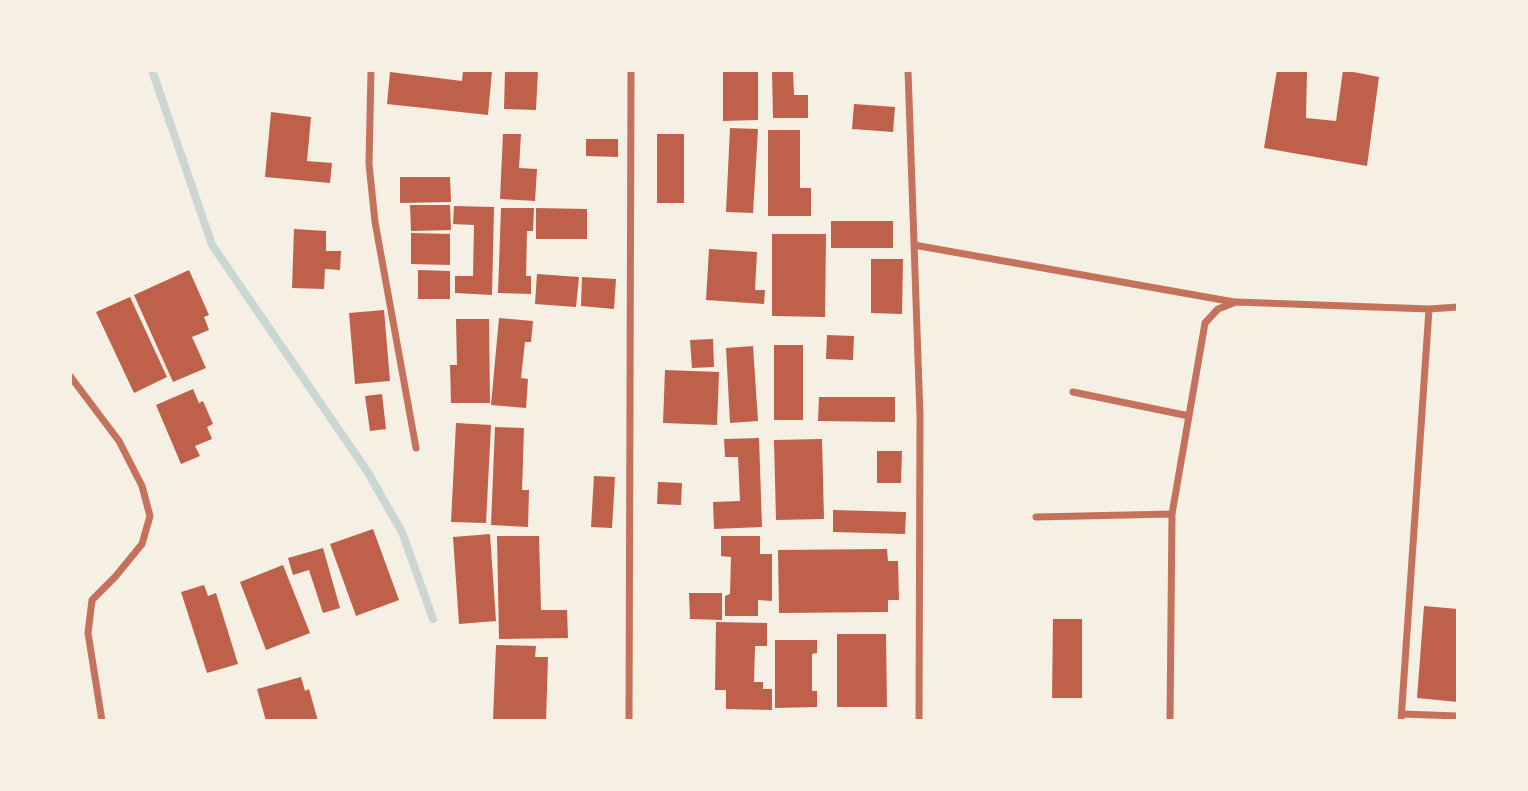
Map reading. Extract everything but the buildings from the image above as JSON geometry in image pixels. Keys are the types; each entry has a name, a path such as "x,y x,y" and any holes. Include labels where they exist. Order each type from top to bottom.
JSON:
{"street":[{"path":"371,70 369,164 375,222 416,448"},
{"path":"629,721 631,70"},
{"path":"908,70 920,416 919,721"},
{"path":"914,246 1236,302 1429,309 1458,307"},
{"path":"1170,721 1172,514 1205,323 1219,309 1236,302"},
{"path":"1429,309 1402,718 1458,716"},
{"path":"70,376 119,441 142,486 150,516 142,544 92,600 88,633 102,721"},
{"path":"1073,392 1189,416"},
{"path":"1036,517 1172,514"}],"waterway":[{"path":"152,70 212,245 367,471 402,532 433,619"}]}
